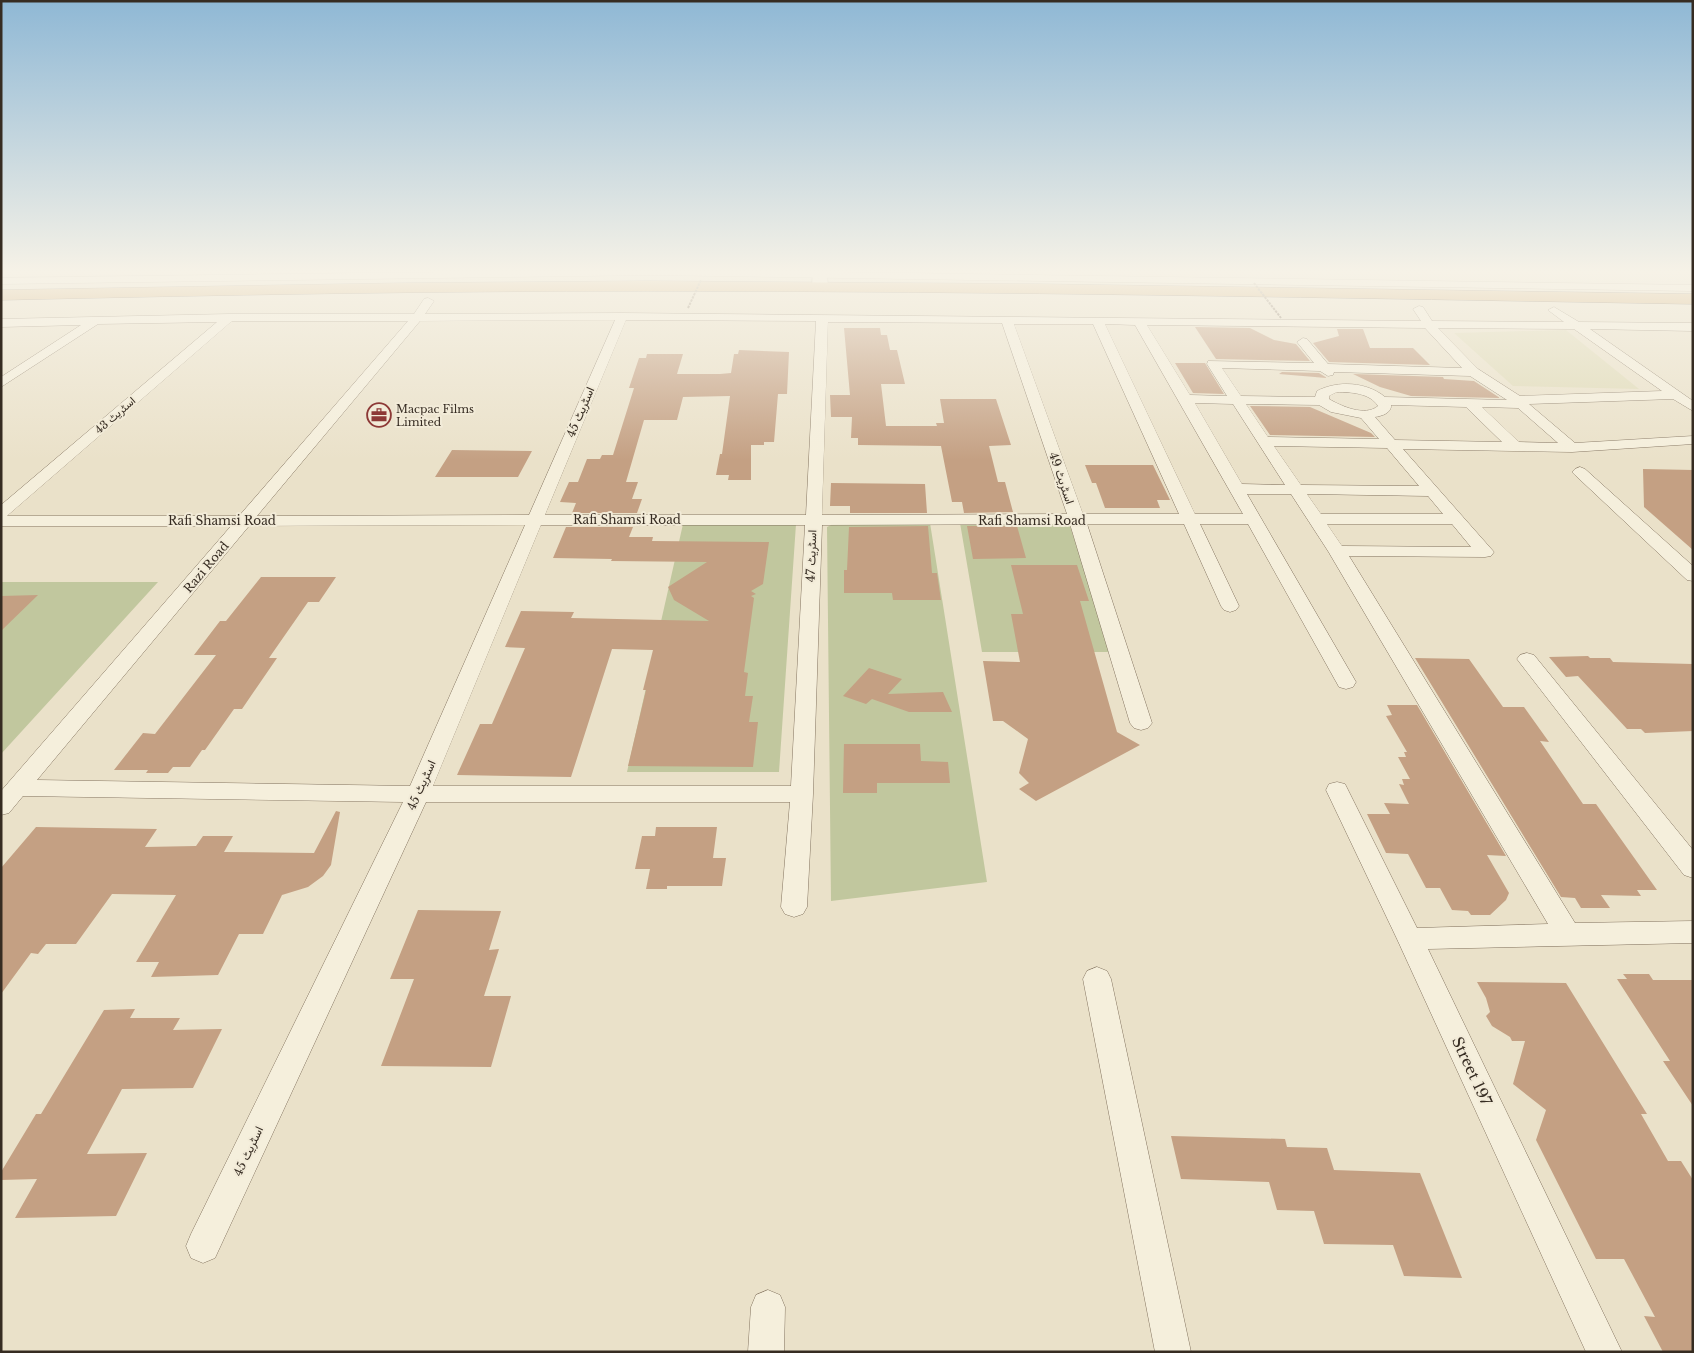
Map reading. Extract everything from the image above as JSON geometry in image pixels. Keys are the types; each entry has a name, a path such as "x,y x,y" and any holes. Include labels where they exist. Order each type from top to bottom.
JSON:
{"street":[{"path":"1,383 75,334"},
{"name":"اسٹریٹ 43","path":"1,513 210,334"},
{"name":"Razi Road","path":"1,807 402,334"},
{"name":"اسٹریٹ 45","path":"203,1246 418,794 533,520 614,334"},
{"name":"اسٹریٹ 47","path":"794,907 802,794 821,334"},
{"name":"اسٹریٹ 49","path":"1019,334 1141,723"},
{"path":"1103,334 1230,606"},
{"path":"1146,334 1186,399 1346,682"},
{"path":"1438,334 1473,372 1519,402 1572,448"},
{"path":"1588,334 1693,407"},
{"path":"1303,342 1341,387"},
{"path":"1473,372 1213,364 1337,551 1568,934"},
{"path":"1322,401 1320,396 1324,391 1341,387 1362,390 1384,401 1519,402 1676,395"},
{"path":"1186,399 1322,401 1336,409 1366,414 1379,412 1385,408 1384,401"},
{"path":"1470,403 1514,447"},
{"path":"1337,551 1485,552 1389,444 1366,414"},
{"path":"1263,441 1572,448 1693,440"},
{"path":"1580,472 1693,576"},
{"path":"1237,489 1432,491"},
{"name":"Rafi Shamsi Road","path":"1,520 1254,519"},
{"path":"1316,520 1457,520"},
{"path":"1527,659 1693,868"},
{"path":"18,788 418,794 802,794"},
{"name":"Street 197","path":"1337,790 1410,939 1604,1352"},
{"path":"1410,939 1693,932"},
{"path":"1097,979 1173,1352"},
{"path":"766,1352 768,1307"}],"shaded area":[{"path":"1455,334 1571,334 1639,389 1513,386"}],"green space":[{"path":"835,523 930,523 987,882 831,901 827,527"},
{"path":"960,523 1069,523 1111,652 982,652"},
{"path":"683,524 796,524 779,772 627,772"},
{"path":"1,582 158,582 1,754"}],"building":[{"path":"845,334 881,334 887,335 890,350 897,350 905,384 881,384 886,426 937,426 936,423 944,423 940,399 996,399 1011,445 989,446 998,482 1005,482 1013,512 964,513 962,502 952,502 941,446 858,445 858,438 851,438 852,417 831,417 830,395 850,395"},
{"path":"1200,334 1262,334 1274,340 1296,344 1310,361 1216,359"},
{"path":"1338,334 1365,334 1370,348 1413,348 1430,365 1329,362 1313,343 1339,336"},
{"path":"739,350 789,352 787,394 778,394 774,442 764,442 764,445 751,445 751,480 728,480 729,475 716,475 720,454 722,454 730,396 683,397 677,420 644,420 626,482 638,482 632,499 642,499 637,513 572,513 576,503 560,502 569,482 578,482 587,459 600,459 602,455 613,455 634,388 629,388 639,358 646,358 647,354 683,354 677,374 720,374 731,373 734,354 738,354"},
{"path":"1175,363 1205,363 1224,394 1193,393"},
{"path":"1282,372 1319,373 1327,378 1279,374"},
{"path":"1353,374 1443,377 1444,379 1474,381 1500,398 1411,396 1380,387"},
{"path":"1250,406 1310,407 1371,433 1375,437 1270,435"},
{"path":"452,450 532,451 518,477 435,477"},
{"path":"1085,465 1153,465 1170,500 1157,500 1160,508 1105,508 1096,483 1092,483"},
{"path":"1643,469 1693,470 1693,550 1644,507"},
{"path":"831,483 925,484 927,513 850,513 850,506 830,506"},
{"path":"928,526 932,573 937,573 941,600 893,600 892,593 844,593 844,570 847,570 849,527"},
{"path":"967,526 1017,526 1026,558 973,559"},
{"path":"566,527 633,527 629,537 653,537 652,541 769,542 763,584 751,591 756,594 751,596 754,598 744,672 748,673 745,696 753,696 749,722 758,722 753,767 628,766 646,690 643,690 653,650 612,649 571,777 457,775 480,724 492,724 525,648 505,647 521,611 574,612 571,618 709,621 674,600 668,587 707,562 553,558"},
{"path":"1011,565 1077,565 1089,601 1080,601 1117,732 1140,745 1036,801 1019,789 1029,783 1019,773 1028,739 1003,721 993,721 983,661 1020,662 1011,614 1023,614"},
{"path":"261,577 336,577 319,602 308,602 269,658 277,658 242,709 234,709 205,750 202,750 190,767 173,767 168,773 146,773 148,770 114,770 143,733 155,734 216,655 194,655 220,621 226,621"},
{"path":"38,595 1,631 1,596"},
{"path":"1588,656 1590,658 1610,658 1613,662 1693,664 1693,731 1645,733 1641,729 1627,729 1578,676 1566,677 1549,657"},
{"path":"1415,658 1469,659 1503,707 1524,707 1549,742 1540,741 1583,804 1596,804 1657,890 1637,890 1641,896 1601,895 1610,908 1581,908 1575,898 1561,897"},
{"path":"869,668 902,679 888,694 943,692 952,712 909,712 872,699 866,704 843,696"},
{"path":"1387,705 1417,705 1506,856 1487,855 1509,893 1506,900 1490,915 1471,915 1468,911 1452,910 1440,888 1426,888 1408,854 1386,853 1367,814 1390,814 1384,803 1409,804 1399,784 1404,785 1402,779 1410,779 1398,757 1406,757 1404,752 1407,752 1386,716 1392,715"},
{"path":"844,744 920,744 921,761 948,762 950,783 877,783 877,793 843,793"},
{"path":"336,811 340,812 331,865 323,876 308,887 282,895 263,934 239,934 218,975 151,977 159,962 136,962 176,895 112,894 76,944 46,944 38,954 31,953 1,994 1,868 36,827 157,829 145,847 196,846 203,836 233,836 224,852 314,853"},
{"path":"656,827 717,827 713,858 726,858 722,886 667,886 667,889 646,889 650,869 635,869 642,836 655,836"},
{"path":"418,910 501,911 489,950 499,949 484,996 511,996 491,1067 381,1066 414,979 390,979"},
{"path":"1623,974 1649,974 1653,980 1693,980 1693,1106 1663,1061 1670,1061 1617,979 1627,979"},
{"path":"1477,982 1566,983 1647,1114 1641,1114 1668,1161 1681,1161 1693,1180 1693,1352 1663,1352 1644,1316 1655,1317 1624,1259 1596,1259 1536,1140 1546,1110 1513,1084 1525,1041 1512,1041 1510,1037 1492,1026 1486,1016 1490,1012 1486,998"},
{"path":"135,1009 130,1018 180,1018 173,1030 222,1029 193,1088 122,1089 87,1154 147,1153 116,1216 15,1218 37,1179 1,1180 1,1172 36,1114 41,1114 104,1010"},
{"path":"1171,1136 1285,1139 1287,1147 1327,1148 1334,1170 1420,1173 1462,1278 1404,1276 1393,1245 1324,1244 1314,1211 1277,1210 1269,1182 1181,1179"}],"place":[{"name":"Macpac Films Limited","path":"379,415"}]}
